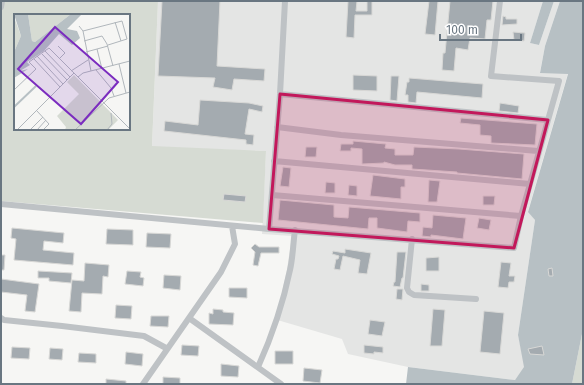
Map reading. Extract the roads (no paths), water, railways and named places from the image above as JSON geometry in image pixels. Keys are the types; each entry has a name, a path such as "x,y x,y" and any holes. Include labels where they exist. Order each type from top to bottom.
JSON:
{"street":[{"path":"1,7 2,1"},
{"path":"269,229 280,94 285,1"},
{"path":"1,204 232,226 514,248 538,151 558,81 490,76 500,1"},
{"path":"280,94 548,120"},
{"path":"277,127 357,136 538,151"},
{"path":"274,160 530,184"},
{"path":"272,195 521,216"},
{"path":"143,384 166,348 221,272 235,244 232,226"},
{"path":"258,367 271,338 280,310 290,269 295,230"},
{"path":"412,239 407,288 409,292 414,295 476,299"},
{"path":"1,318 4,320 144,336 166,348"},
{"path":"189,318 281,384"}]}
